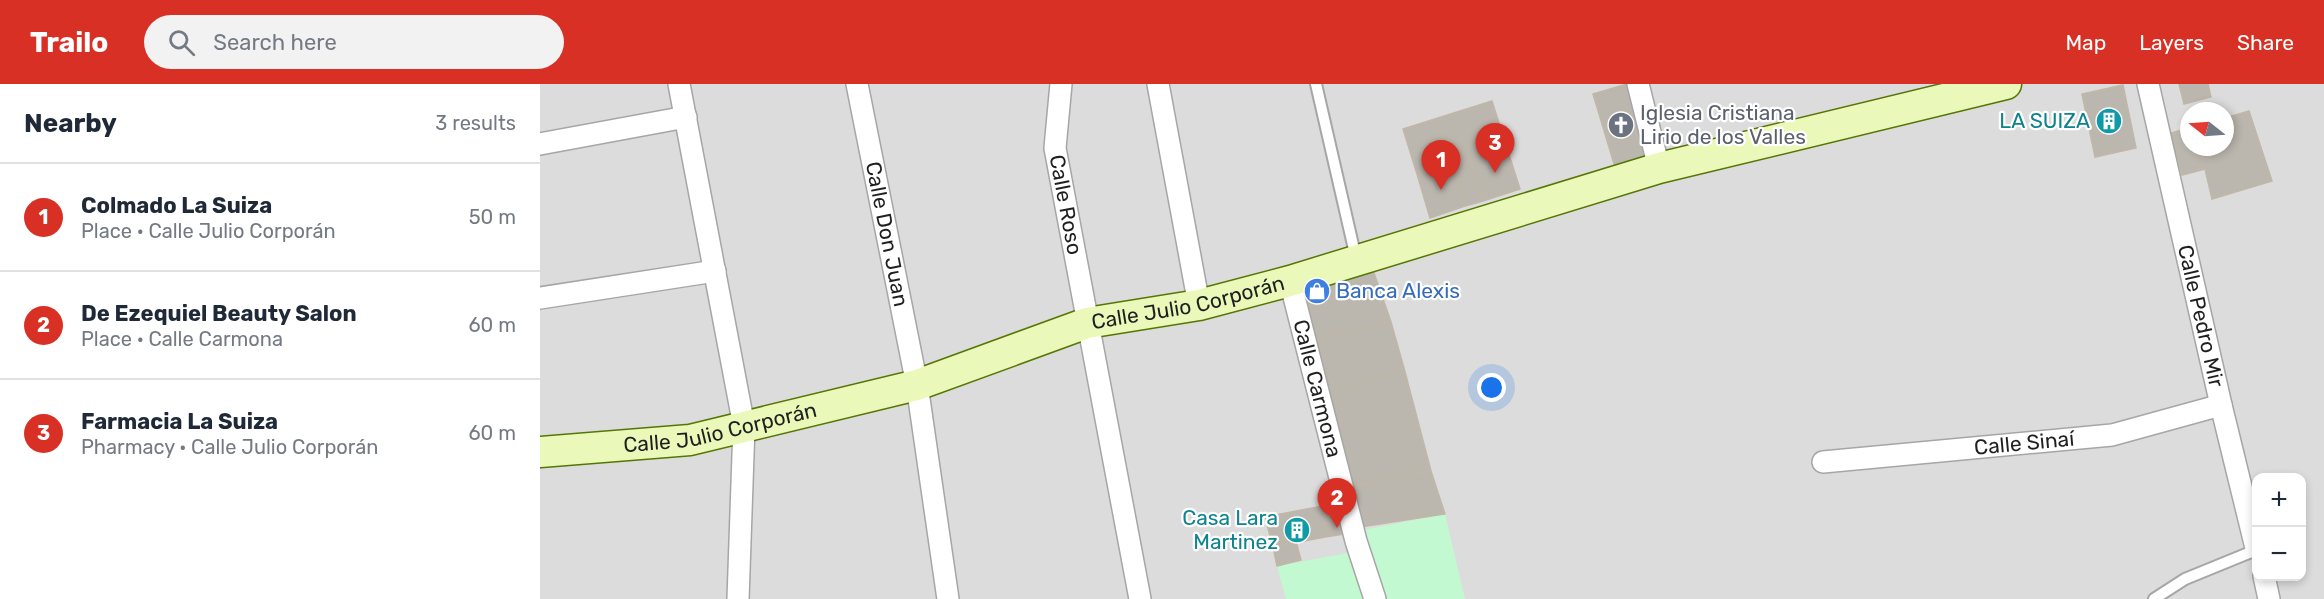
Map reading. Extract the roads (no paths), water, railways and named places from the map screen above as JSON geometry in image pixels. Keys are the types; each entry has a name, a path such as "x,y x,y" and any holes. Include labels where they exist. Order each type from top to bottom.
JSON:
{"street":[{"path":"679,84 744,426 738,599"},
{"name":"Calle Don Juan","path":"857,84 917,385 948,599"},
{"name":"Calle Roso","path":"1060,84 1055,148 1140,599"},
{"path":"1158,84 1199,305"},
{"path":"1638,84 1659,168"},
{"name":"Calle Julio Corporán","path":"540,457 690,440 917,385 1087,323 1199,305 1290,281 1659,168 2006,84"},
{"name":"Calle Pedro Mir","path":"2148,84 2252,533"},
{"path":"540,144 686,117"},
{"path":"540,298 715,271"},
{"name":"Calle Carmona","path":"1290,281 1356,541 1375,599"},
{"name":"Calle Sinaí","path":"1823,462 2112,435 2221,405"},
{"path":"2265,581 2269,599"}],"lane":[{"path":"1316,84 1356,261"},
{"path":"2154,599 2185,579 2252,551"}],"place":[{"name":"LA SUIZA","path":"2109,121"},
{"name":"Iglesia Cristiana Lirio de los Valles","path":"1621,125"},
{"name":"Farmacia La Suiza","path":"1495,173"},
{"name":"Colmado La Suiza","path":"1441,190"},
{"name":"Banca Alexis","path":"1317,291"},
{"name":"De Ezequiel Beauty Salon","path":"1337,528"},
{"name":"Casa Lara Martinez","path":"1297,530"}]}
